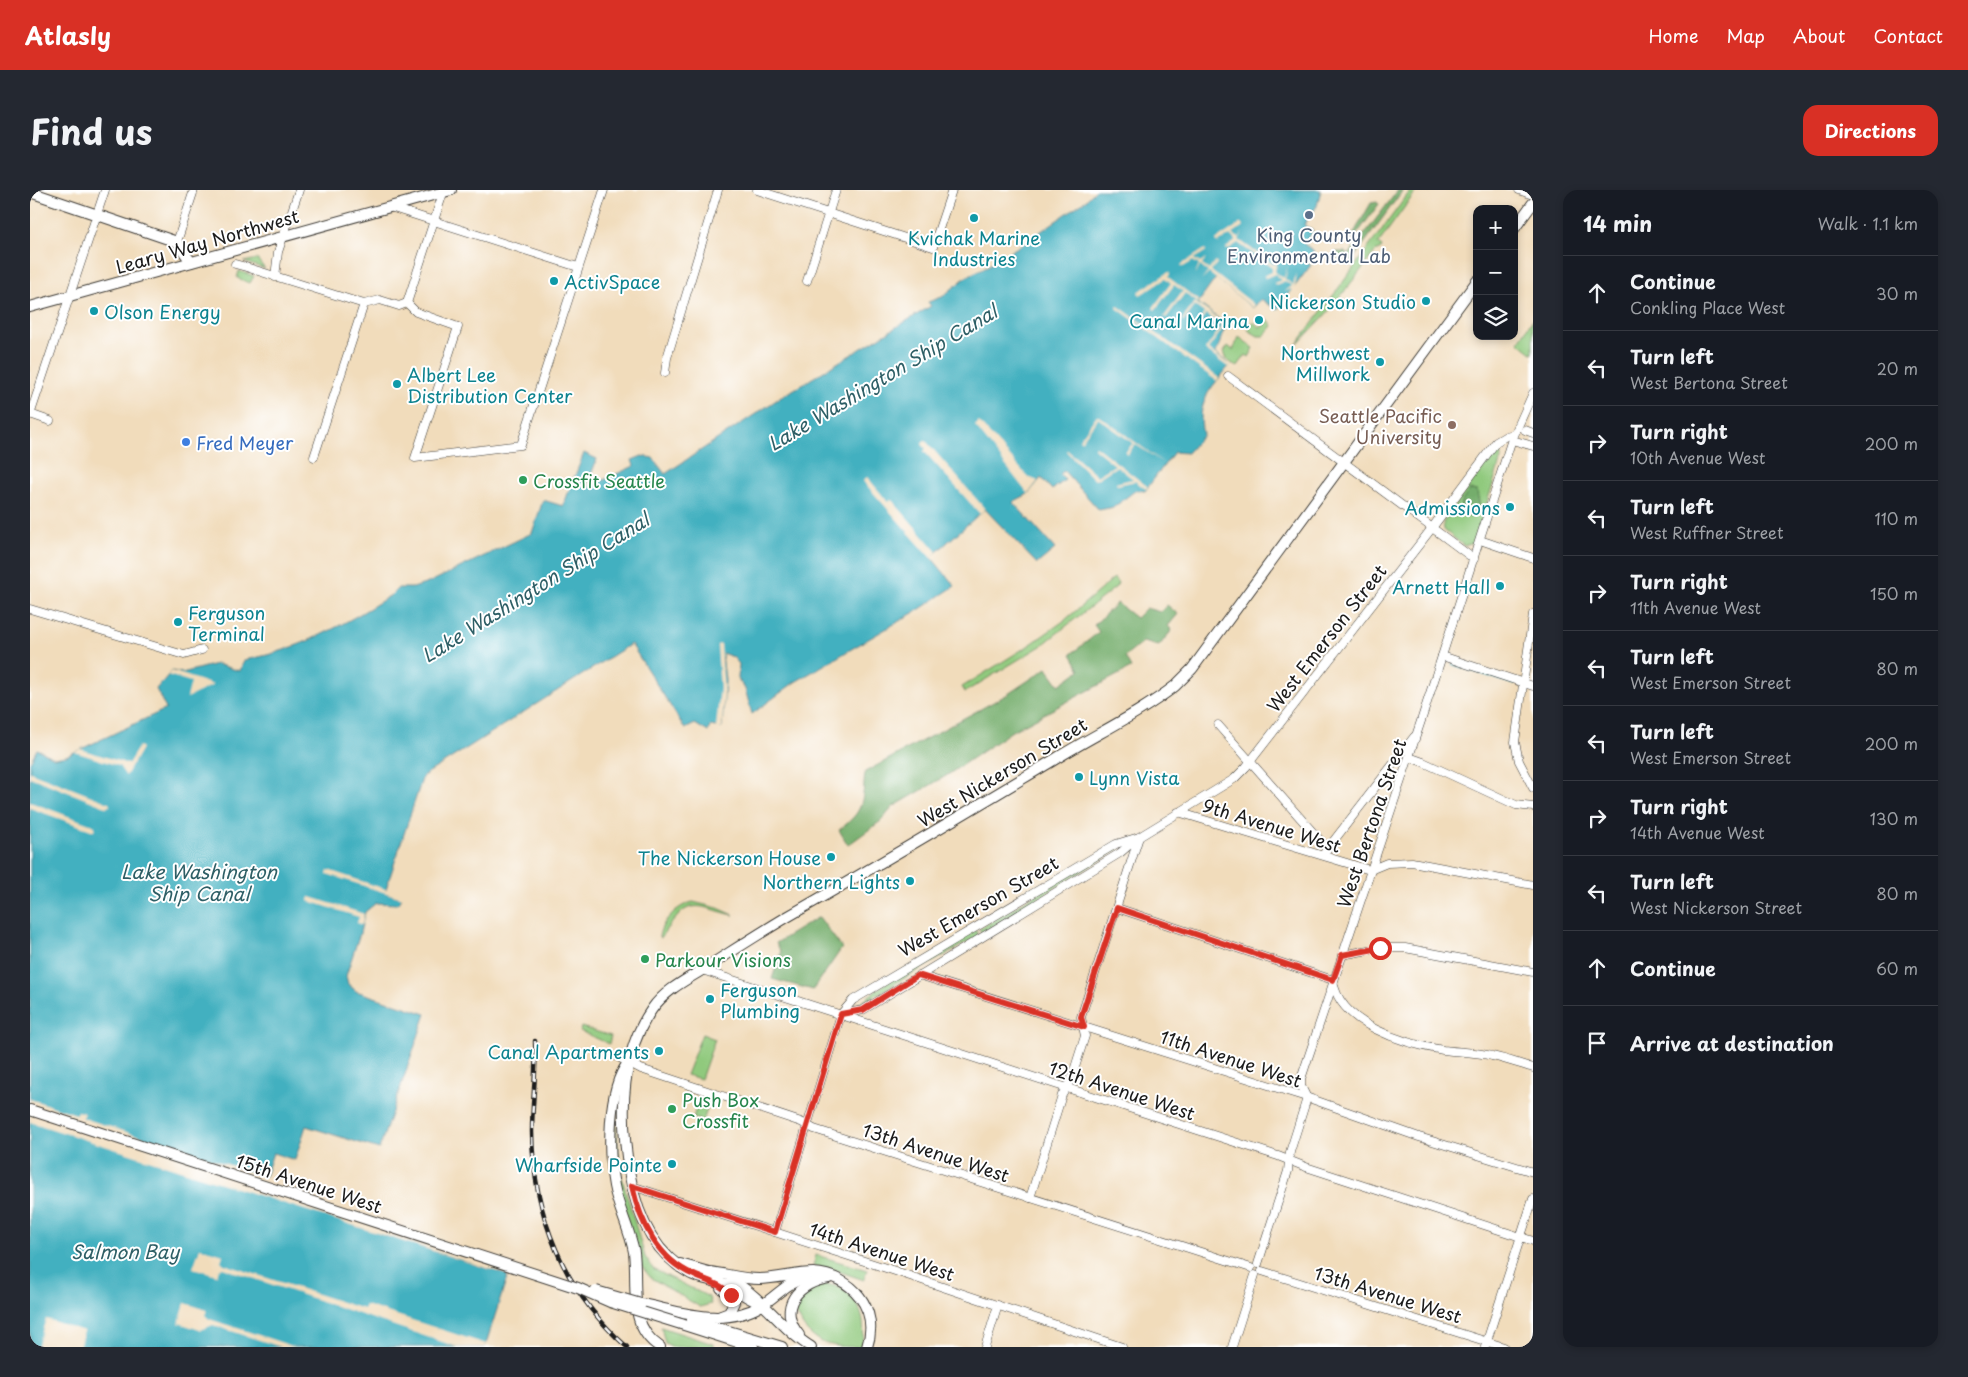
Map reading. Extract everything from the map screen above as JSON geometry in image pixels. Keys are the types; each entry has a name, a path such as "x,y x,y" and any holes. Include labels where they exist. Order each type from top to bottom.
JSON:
{"main road":[{"name":"Leary Way Northwest","path":"30,307 446,191"},
{"path":"30,192 177,242 191,262"},
{"path":"1518,224 1533,203"},
{"name":"West Nickerson Street","path":"709,1276 676,1263 662,1250 646,1229 632,1186 624,1125 628,1062 643,1026 657,1002 669,991 702,970 1175,686 1192,669 1473,286"},
{"path":"628,1062 620,1073 613,1114 611,1150 614,1187 634,1251 637,1313 641,1326 653,1342 660,1347"},
{"name":"15th Avenue West","path":"30,1110 578,1288 610,1302 683,1318 704,1332 753,1347"},
{"path":"709,1276 757,1279 803,1273 830,1277 853,1289 862,1298 869,1313 871,1331 867,1347"},
{"path":"709,1276 744,1287 791,1333 809,1346"},
{"path":"709,1276 728,1292 734,1302 729,1313 712,1317"},
{"path":"683,1318 736,1316 763,1304 797,1280 816,1276 830,1277"},
{"path":"809,1346 792,1323 790,1312 792,1302 804,1286 830,1277"},
{"name":"15th Avenue West","path":"578,1288 612,1294 683,1318 782,1347"},
{"path":"704,1332 717,1338 726,1347"}],"street":[{"path":"50,421 30,415 105,190"},
{"path":"177,242 194,190"},
{"path":"275,277 276,259 299,190"},
{"path":"407,303 416,312 458,326 415,458 521,445 604,190"},
{"path":"665,373 667,358 718,190"},
{"path":"757,190 933,248 952,190"},
{"path":"807,281 836,190"},
{"path":"1520,190 1533,195"},
{"path":"407,303 446,191"},
{"path":"390,206 434,222 578,267"},
{"path":"235,264 364,304 380,300 399,306 407,303"},
{"path":"314,457 364,304"},
{"path":"1228,376 1474,559"},
{"name":"West Bertona Street","path":"1260,1267 1307,1098 1301,1086 1301,1079 1417,733 1513,437 1533,393"},
{"name":"West Emerson Street","path":"841,1014 863,1010 1120,853 1139,836 1234,779 1432,528 1496,442 1506,436 1513,437"},
{"path":"1513,437 1533,446"},
{"path":"1480,540 1533,558"},
{"path":"30,609 184,655 202,650"},
{"path":"1533,614 1515,742 1519,761 1533,788"},
{"path":"1442,656 1533,686"},
{"path":"1218,725 1325,851 1417,733"},
{"path":"1409,757 1516,804 1533,807"},
{"name":"9th Avenue West","path":"1178,812 1325,851 1370,870"},
{"path":"1030,1198 1062,1095 1085,1036 1081,1017 1139,836"},
{"name":"West Emerson Street","path":"775,1232 841,1014 853,1000 1116,844 1139,836"},
{"path":"1370,870 1387,863 1412,862 1533,885"},
{"path":"1117,908 1333,980 1334,993 1344,1008 1361,1020 1393,1037 1440,1050 1491,1055 1533,1068"},
{"path":"1342,955 1380,948 1405,948 1533,972"},
{"name":"12th Avenue West","path":"702,970 1533,1241"},
{"name":"11th Avenue West","path":"918,975 1307,1098 1420,1138 1533,1172"},
{"name":"13th Avenue West","path":"616,1056 641,1069 1253,1272"},
{"name":"14th Avenue West","path":"632,1186 1122,1347"},
{"path":"1486,1344 1533,1199"},
{"path":"1232,1347 1253,1272 1259,1275 1260,1267"},
{"name":"13th Avenue West","path":"1260,1267 1486,1344 1504,1347"},
{"path":"985,1347 998,1306"}],"green space":[{"path":"1398,190 1403,190 1355,256 1350,266 1337,257 1336,252 1345,252 1348,256"},
{"path":"1411,190 1417,190 1378,244 1382,247 1381,249 1375,252 1330,310 1295,347"},
{"path":"1377,202 1379,204 1354,238 1351,238 1371,203"},
{"path":"257,259 265,269 244,262"},
{"path":"239,271 254,276 250,283 237,278"},
{"path":"1268,319 1273,326 1264,336 1258,336 1248,330 1253,322 1260,327 1264,326"},
{"path":"1533,319 1533,354 1518,342"},
{"path":"1239,337 1254,348 1249,357 1246,355 1237,367 1227,360 1224,352 1228,346 1233,350"},
{"path":"1499,451 1502,456 1474,543 1464,546 1444,530 1443,522 1490,456"},
{"path":"1470,490 1477,491 1480,508 1476,515 1470,517 1464,516 1459,510 1463,499"},
{"path":"1114,578 1118,583 1116,587 1041,646 965,692 962,687 1031,644 1065,620"},
{"path":"1117,603 1136,618 1146,608 1160,612 1167,605 1178,614 1168,626 1172,630 1159,646 1143,642 1125,657 1131,668 1012,731 946,776 893,807 881,821 848,845 839,830 854,817 861,805 865,772 1008,694 1047,668 1059,685 1080,670 1071,654 1099,632 1094,625"},
{"path":"1118,845 1120,848 982,933 979,929"},
{"path":"693,902 718,908 734,915 704,907 690,907 678,916 661,938 659,937 663,925 671,915 682,906"},
{"path":"819,917 842,948 813,990 772,979 781,952 776,943"},
{"path":"976,930 978,936 853,1008 887,982"},
{"path":"581,1027 611,1036 609,1044 580,1031"},
{"path":"702,1034 715,1039 701,1079 686,1075"},
{"path":"699,1098 704,1100 703,1106 708,1107 703,1121 693,1118"},
{"path":"615,1117 621,1175 645,1257 653,1269 709,1297 711,1304 700,1307 651,1278 638,1262 619,1191"},
{"path":"816,1255 867,1270 864,1280 835,1270 813,1266"},
{"path":"821,1284 833,1285 843,1290 857,1304 863,1324 861,1347 836,1346 822,1342 809,1333 794,1313 800,1298 810,1289"},
{"path":"661,1327 713,1344 716,1347 673,1347 665,1343"}],"water":[{"name":"Lake Washington Ship Canal","path":"1096,190 1321,190 1317,206 1304,225 1313,231 1304,244 1314,251 1306,261 1311,265 1277,310 1261,299 1253,308 1216,278 1198,303 1227,325 1215,353 1230,365 1206,396 1201,413 1203,435 1187,453 1174,452 1145,491 1136,490 1114,507 1099,510 1064,471 1060,474 1065,480 1052,490 1041,478 1028,494 1013,502 1055,549 1037,564 985,509 931,557 955,586 920,609 795,682 752,714 745,689 738,679 739,664 733,657 722,653 725,681 722,728 710,726 708,732 695,724 685,729 631,644 423,776 385,892 402,898 397,904 376,903 365,912 346,976 348,984 356,991 426,1014 379,1149 306,1126 295,1160 273,1153 259,1194 508,1275 485,1347 30,1347 30,762 37,749 54,758 66,756 166,709 156,689 172,671 182,673 216,664 240,671 244,660 264,656 302,643 339,626 391,595 398,588 413,588 428,583 532,533 543,500 563,506 584,453 597,459 586,488 634,466 632,460 642,456 653,458 665,474 778,399 931,306 928,302 942,297 966,277 1024,243 1086,200"}],"pier":[{"path":"1241,223 1243,226 1232,234 1239,238 1243,232 1239,240 1274,265 1278,253 1275,272 1284,278 1288,265 1285,279 1293,285 1297,273 1295,287 1291,292 1291,289 1284,292 1292,286 1285,281 1275,285 1274,283 1282,280 1275,274 1265,278 1264,276 1272,272 1272,267 1238,243 1227,250 1226,248 1236,241 1230,235 1218,243 1216,240"},
{"path":"1205,249 1206,251 1194,259 1200,263 1206,257 1202,265 1209,270 1215,261 1217,263 1211,271 1255,305 1253,308 1209,273 1201,281 1208,272 1200,266 1194,275 1199,265 1193,261 1183,267 1181,265"},
{"path":"1169,272 1170,275 1168,277 1199,301 1198,303 1185,293 1166,318 1164,317 1183,291 1174,285 1155,310 1153,308 1171,283 1165,279 1140,295 1138,292"},
{"path":"1195,302 1224,323 1224,327 1208,349 1230,365 1228,367 1205,350 1222,326 1206,314 1197,326 1204,313 1195,306 1184,321 1182,320"},
{"path":"1118,306 1219,378 1217,381 1117,308"},
{"path":"1097,415 1165,464 1135,444 1127,455 1125,453 1133,443 1098,418 1081,441 1079,440"},
{"path":"979,422 1028,477 1038,481 1028,494 975,426"},
{"path":"925,440 985,509 980,514 924,451 926,449 922,444"},
{"path":"1095,446 1148,487 1146,489 1135,481 1117,485 1116,483 1133,479 1117,466 1095,480 1066,451 1097,476 1115,465 1094,448"},
{"path":"867,477 888,502 891,499 937,552 931,558 863,481"},
{"path":"721,644 724,695 722,728 716,728 720,688 717,645"},
{"path":"172,671 213,685 187,698 191,682 168,675"},
{"path":"139,746 142,748 126,776 119,766 75,752 80,749 128,764"},
{"path":"30,772 109,803 110,806 106,807 30,777"},
{"path":"30,802 95,826 94,831 30,808"},
{"path":"328,870 404,896 405,899 327,874"},
{"path":"310,897 364,914 362,925 357,923 359,917 309,901"},
{"path":"30,1099 76,1114 77,1111 84,1113 83,1118 267,1177 262,1193 509,1273 511,1276 30,1122"},
{"path":"200,1248 223,1255 221,1261 224,1264 363,1309 365,1305 486,1344 485,1347 457,1347 223,1268 219,1269 217,1275 193,1268"},
{"path":"185,1303 207,1310 205,1315 209,1319 295,1347 281,1347 213,1325 200,1330 179,1323"},
{"path":"46,1319 84,1331 79,1347 37,1347"}],"waterway":[{"path":"1453,664 1514,684"}],"railway":[{"path":"535,1041 532,1132 538,1193 546,1222 556,1250 586,1302 627,1347"}],"place":[{"name":"King County Environmental Lab","path":"1309,215"},
{"name":"Kvichak Marine Industries","path":"974,218"},
{"name":"ActivSpace","path":"554,281"},
{"name":"Nickerson Studio","path":"1426,301"},
{"name":"Olson Energy","path":"94,311"},
{"name":"Canal Marina","path":"1259,320"},
{"name":"Northwest Millwork","path":"1380,362"},
{"name":"Albert Lee Distribution Center","path":"397,384"},
{"name":"Seattle Pacific University","path":"1452,425"},
{"name":"Fred Meyer","path":"186,442"},
{"name":"Crossfit Seattle","path":"523,480"},
{"name":"Admissions","path":"1510,507"},
{"name":"Arnett Hall","path":"1500,586"},
{"name":"Ferguson Terminal","path":"178,622"},
{"name":"Lynn Vista","path":"1079,777"},
{"name":"The Nickerson House","path":"831,857"},
{"name":"Northern Lights","path":"910,881"},
{"name":"Parkour Visions","path":"645,959"},
{"name":"Ferguson Plumbing","path":"710,999"},
{"name":"Canal Apartments","path":"659,1051"},
{"name":"Push Box Crossfit","path":"672,1109"},
{"name":"Wharfside Pointe","path":"672,1164"}],"route":[{"path":"731,1295 709,1280 692,1275 682,1269 656,1244 646,1229 632,1186 775,1232 806,1134 809,1114 841,1014 863,1010 918,975 1084,1027 1081,1017 1117,908 1333,980 1342,955 1380,948"}],"water label":[{"name":"Salmon Bay","path":"125,1251"}]}
